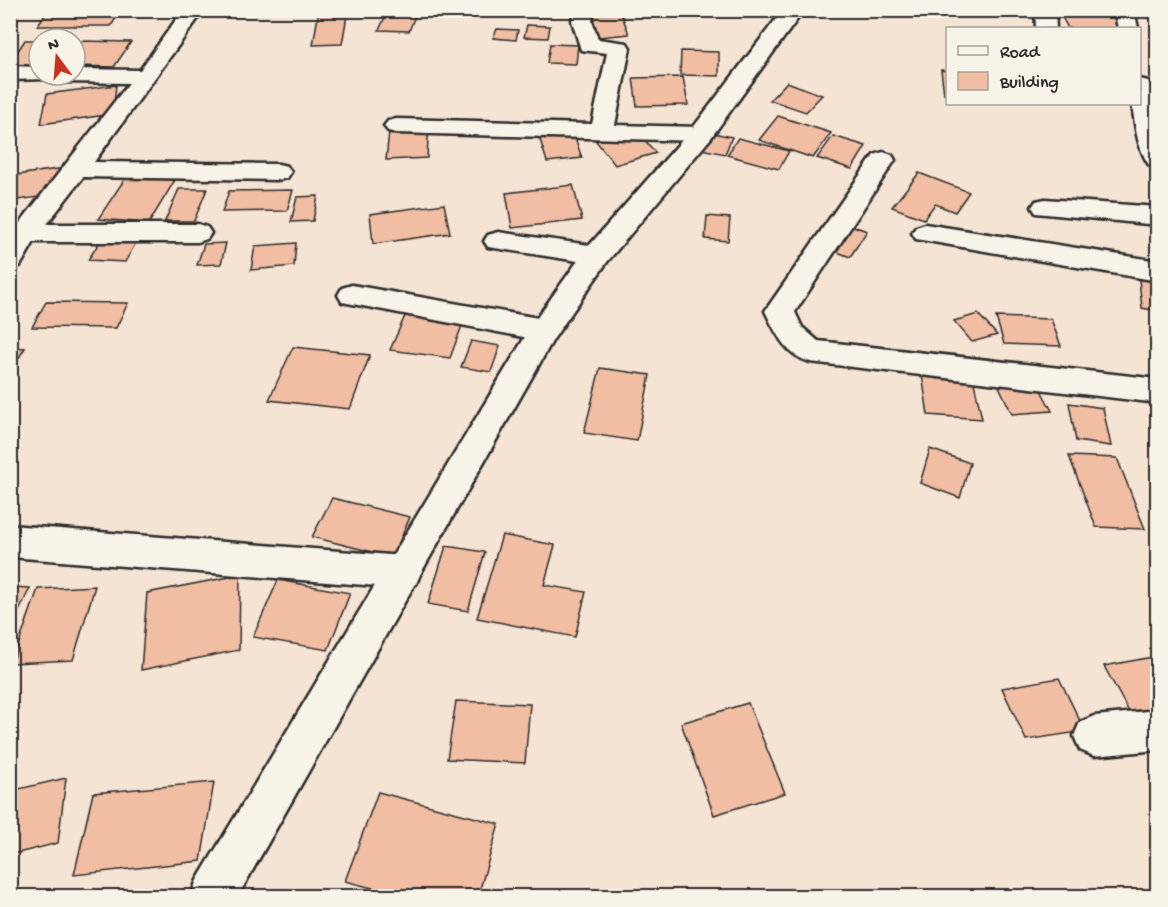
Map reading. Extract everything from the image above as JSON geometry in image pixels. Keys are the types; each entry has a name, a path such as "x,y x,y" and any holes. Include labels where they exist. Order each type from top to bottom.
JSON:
{"street":[{"path":"10,258 19,232 75,170 194,10"},
{"path":"584,10 582,21 589,45 619,48 602,132"},
{"path":"213,897 544,330 597,255 701,134 794,10"},
{"path":"1045,10 1046,27"},
{"path":"1124,10 1128,27"},
{"path":"10,74 27,74"},
{"path":"87,76 146,77"},
{"path":"1141,90 1156,147"},
{"path":"396,126 701,134"},
{"path":"883,160 780,311 791,334 810,351 1158,391"},
{"path":"75,170 278,172"},
{"path":"1045,207 1158,216"},
{"path":"19,232 198,234"},
{"path":"925,233 1158,271"},
{"path":"498,241 597,255"},
{"path":"352,296 544,330"},
{"path":"10,541 403,572"},
{"path":"1094,736 1158,730"}],"building":[{"path":"48,10 121,10 111,26 37,26"},
{"path":"319,10 348,10 342,44 313,45"},
{"path":"1058,10 1111,10 1121,27 1067,27"},
{"path":"621,13 629,34 599,37 591,15"},
{"path":"386,15 415,16 409,31 379,30"},
{"path":"527,25 550,26 548,38 524,37"},
{"path":"497,29 518,30 516,40 493,38"},
{"path":"27,40 27,70 10,70 10,63"},
{"path":"87,41 131,42 114,67 87,66"},
{"path":"550,44 578,45 576,64 547,63"},
{"path":"681,51 719,52 719,76 680,75"},
{"path":"941,70 946,71 946,94 944,94"},
{"path":"683,77 688,105 637,106 633,78"},
{"path":"787,82 822,95 806,112 770,100"},
{"path":"116,85 113,114 41,124 47,94"},
{"path":"778,116 831,133 813,158 759,140"},
{"path":"429,120 427,158 386,160 390,122"},
{"path":"572,129 582,158 547,162 538,133"},
{"path":"636,130 656,153 615,165 596,141"},
{"path":"709,132 732,137 725,154 701,149"},
{"path":"833,136 866,146 852,169 817,158"},
{"path":"738,138 789,151 779,169 727,155"},
{"path":"72,167 68,193 10,201 10,176"},
{"path":"919,173 969,192 955,212 935,204 924,219 892,207"},
{"path":"126,177 175,180 149,223 98,219"},
{"path":"573,185 582,220 512,228 506,193"},
{"path":"179,189 207,189 194,221 165,221"},
{"path":"293,190 287,211 222,212 229,191"},
{"path":"318,196 313,221 291,222 297,197"},
{"path":"444,204 450,233 373,244 370,214"},
{"path":"707,216 730,218 728,241 705,239"},
{"path":"842,222 867,231 850,257 825,247"},
{"path":"106,232 141,234 125,262 88,260"},
{"path":"226,243 221,264 197,265 204,244"},
{"path":"296,243 294,266 251,270 255,246"},
{"path":"1138,270 1158,274 1158,311 1142,308"},
{"path":"46,302 128,303 116,328 32,327"},
{"path":"978,314 997,335 972,342 954,321"},
{"path":"405,316 463,323 450,358 390,350"},
{"path":"996,317 1051,319 1061,346 1004,344"},
{"path":"471,341 500,346 491,372 461,367"},
{"path":"10,347 25,348 10,372"},
{"path":"293,347 370,355 350,409 269,400"},
{"path":"600,368 650,375 637,441 584,433"},
{"path":"922,374 973,378 982,419 928,415"},
{"path":"1035,379 1052,411 1012,414 997,382"},
{"path":"1069,403 1103,408 1111,446 1076,441"},
{"path":"930,449 970,463 960,498 920,483"},
{"path":"1069,456 1117,458 1145,529 1096,527"},
{"path":"332,498 410,517 393,557 312,537"},
{"path":"502,535 555,545 544,585 586,592 575,637 477,618"},
{"path":"446,546 485,552 468,611 428,604"},
{"path":"240,575 239,650 141,670 147,593"},
{"path":"278,580 350,593 328,650 253,637"},
{"path":"95,586 73,660 12,663 38,589"},
{"path":"10,587 30,588 10,630"},
{"path":"1158,656 1158,718 1135,723 1104,666"},
{"path":"1059,678 1085,731 1026,740 1002,688"},
{"path":"456,701 530,704 525,763 447,759"},
{"path":"748,703 785,793 714,815 681,723"},
{"path":"66,778 58,843 10,855 10,791"},
{"path":"214,782 201,861 74,875 93,793"},
{"path":"378,792 499,824 478,896 403,896 345,881"}]}
